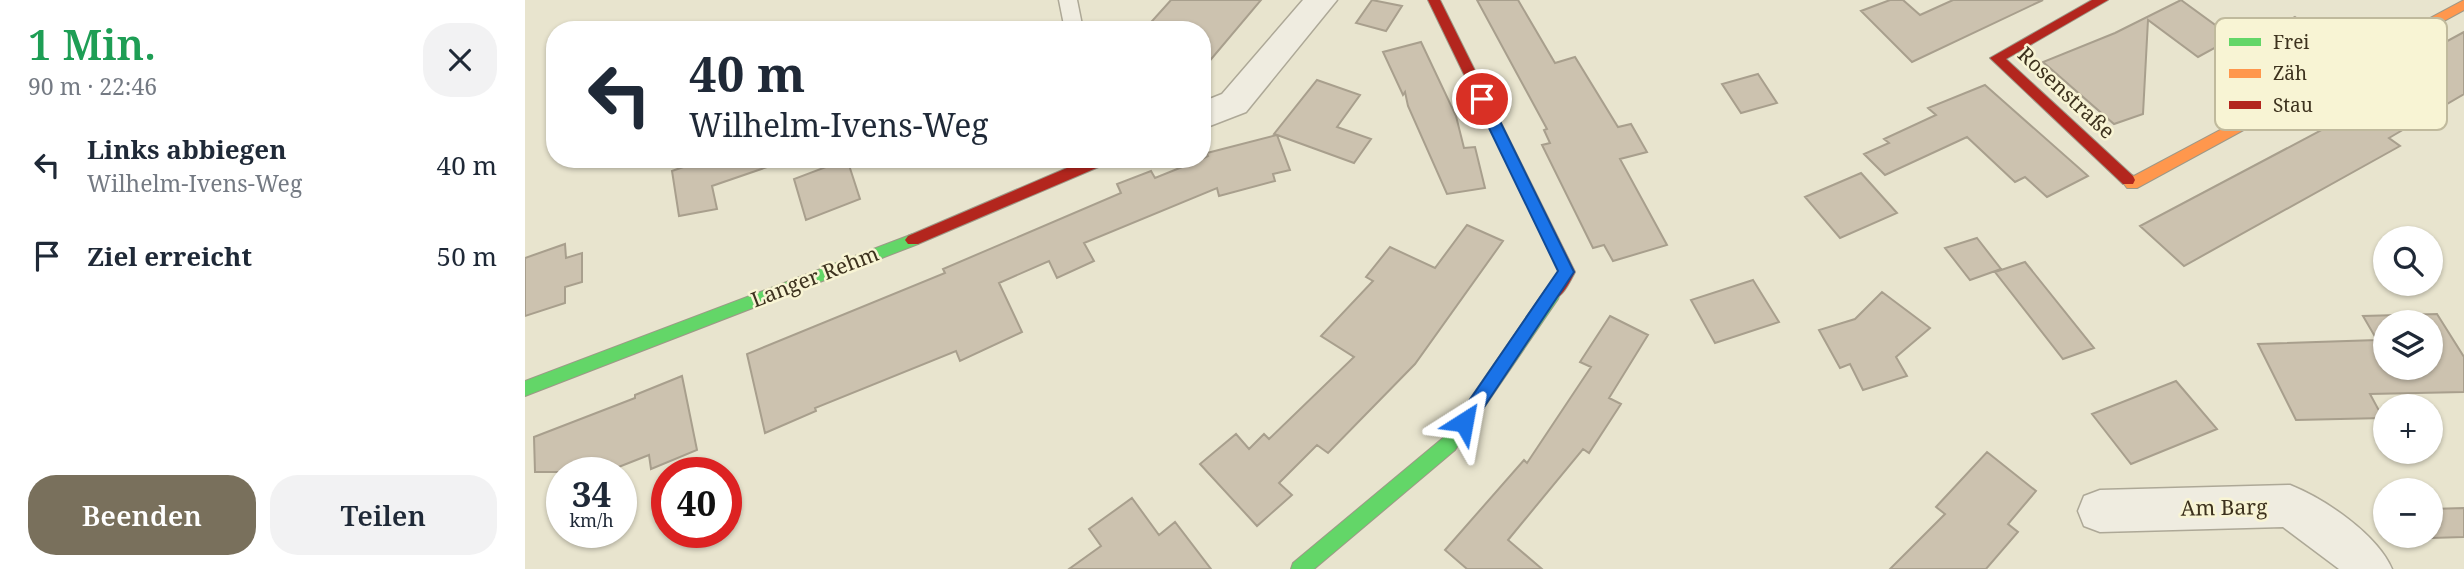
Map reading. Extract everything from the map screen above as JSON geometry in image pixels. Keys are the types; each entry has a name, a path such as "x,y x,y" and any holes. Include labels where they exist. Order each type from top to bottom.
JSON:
{"street":[{"path":"1211,112 1234,103 1321,0"},
{"path":"1300,569 1449,443 1567,272 1434,0"},
{"name":"Rosenstraße","path":"2102,0 1997,58 2132,184 2232,130"},
{"name":"Rosenstraße","path":"2438,18 2464,4"},
{"name":"Langer Rehm","path":"525,389 961,220 1082,168"},
{"name":"Am Barg","path":"2100,511 2290,506 2352,550 2368,569"}],"lane":[{"path":"1067,0 1072,21"}],"building":[{"path":"1171,0 1261,0 1211,59 1211,21 1152,21"},
{"path":"1372,0 1402,6 1386,31 1356,23"},
{"path":"1477,0 1518,0 1555,63 1575,57 1618,127 1631,124 1647,152 1620,159 1667,245 1613,261 1604,245 1593,248 1542,145 1550,143 1544,130 1547,129"},
{"path":"1890,0 1903,0 1920,15 1953,0 2043,0 1912,62 1861,11"},
{"path":"2181,0 2215,25 2215,48 2198,57 2148,20 2143,114 2114,124 2043,62 2115,33"},
{"path":"2464,32 2464,94 2447,104 2447,41"},
{"path":"1421,42 1456,116 1464,148 1475,147 1485,188 1447,194 1408,106 1405,92 1403,95 1383,52"},
{"path":"1758,74 1777,103 1741,113 1722,84"},
{"path":"1317,80 1360,95 1337,127 1371,139 1354,163 1274,134"},
{"path":"1985,85 2088,176 2047,197 2025,177 2015,182 1967,137 1885,175 1864,154 1889,143 1884,139 1936,115 1928,108"},
{"path":"2322,130 2403,130 2389,138 2400,146 2184,266 2140,226"},
{"path":"1277,135 1290,170 1273,174 1275,181 1219,196 1217,188 1084,243 1094,261 1057,278 1049,261 999,283 1022,332 960,361 956,351 815,408 816,411 765,433 747,354 945,273 943,269 1121,193 1117,184 1151,171 1155,178 1180,168 1211,168 1211,152"},
{"path":"680,168 764,168 712,186 717,209 679,216 672,171"},
{"path":"823,168 850,168 860,199 806,220 794,179"},
{"path":"1861,173 1897,213 1840,238 1805,197"},
{"path":"1467,225 1503,241 1415,364 1328,453 1317,445 1279,483 1292,495 1257,526 1200,464 1236,434 1249,449 1264,434 1269,439 1354,357 1321,336 1373,281 1366,277 1390,247 1435,268"},
{"path":"1977,238 2001,269 1970,280 1945,248"},
{"path":"565,244 566,258 582,253 582,282 565,287 565,303 525,316 525,258"},
{"path":"2025,262 2094,348 2063,359 1995,272"},
{"path":"1753,280 1779,322 1715,343 1691,300"},
{"path":"1882,292 1930,328 1896,357 1907,376 1863,390 1850,364 1840,368 1819,330 1855,319"},
{"path":"1610,316 1648,335 1609,398 1621,404 1589,453 1583,449 1508,540 1542,569 1467,569 1445,550 1524,460 1527,463 1591,367 1580,362"},
{"path":"2363,316 2373,316 2373,333"},
{"path":"2443,324 2464,357 2464,392 2370,394 2373,400 2373,418 2296,420 2258,344 2373,340 2373,380 2443,380"},
{"path":"682,376 697,450 680,457 651,457 651,469 649,455 637,460 637,457 546,457 546,472 535,472 534,437 635,398 635,395"},
{"path":"2176,381 2217,429 2131,464 2092,414"},
{"path":"1987,452 2036,491 2008,524 2018,532 1986,569 1890,569 1945,514 1936,507"},
{"path":"1132,498 1159,535 1175,522 1211,569 1069,569 1101,546 1089,529"},
{"path":"2464,508 2464,537 2443,538 2443,509"}],"traffic: fast":[{"path":"525,389 913,240"},
{"path":"1300,569 1449,444 1552,294"}],"traffic: slow":[{"path":"2438,18 2464,4"},
{"path":"2128,180 2132,184 2232,130"}],"traffic: jam":[{"path":"1434,0 1567,272 1552,294"},
{"path":"2102,0 1997,58 2128,180"},
{"path":"913,240 1082,168"}],"route":[{"path":"1464,422 1567,272 1482,99"}]}
